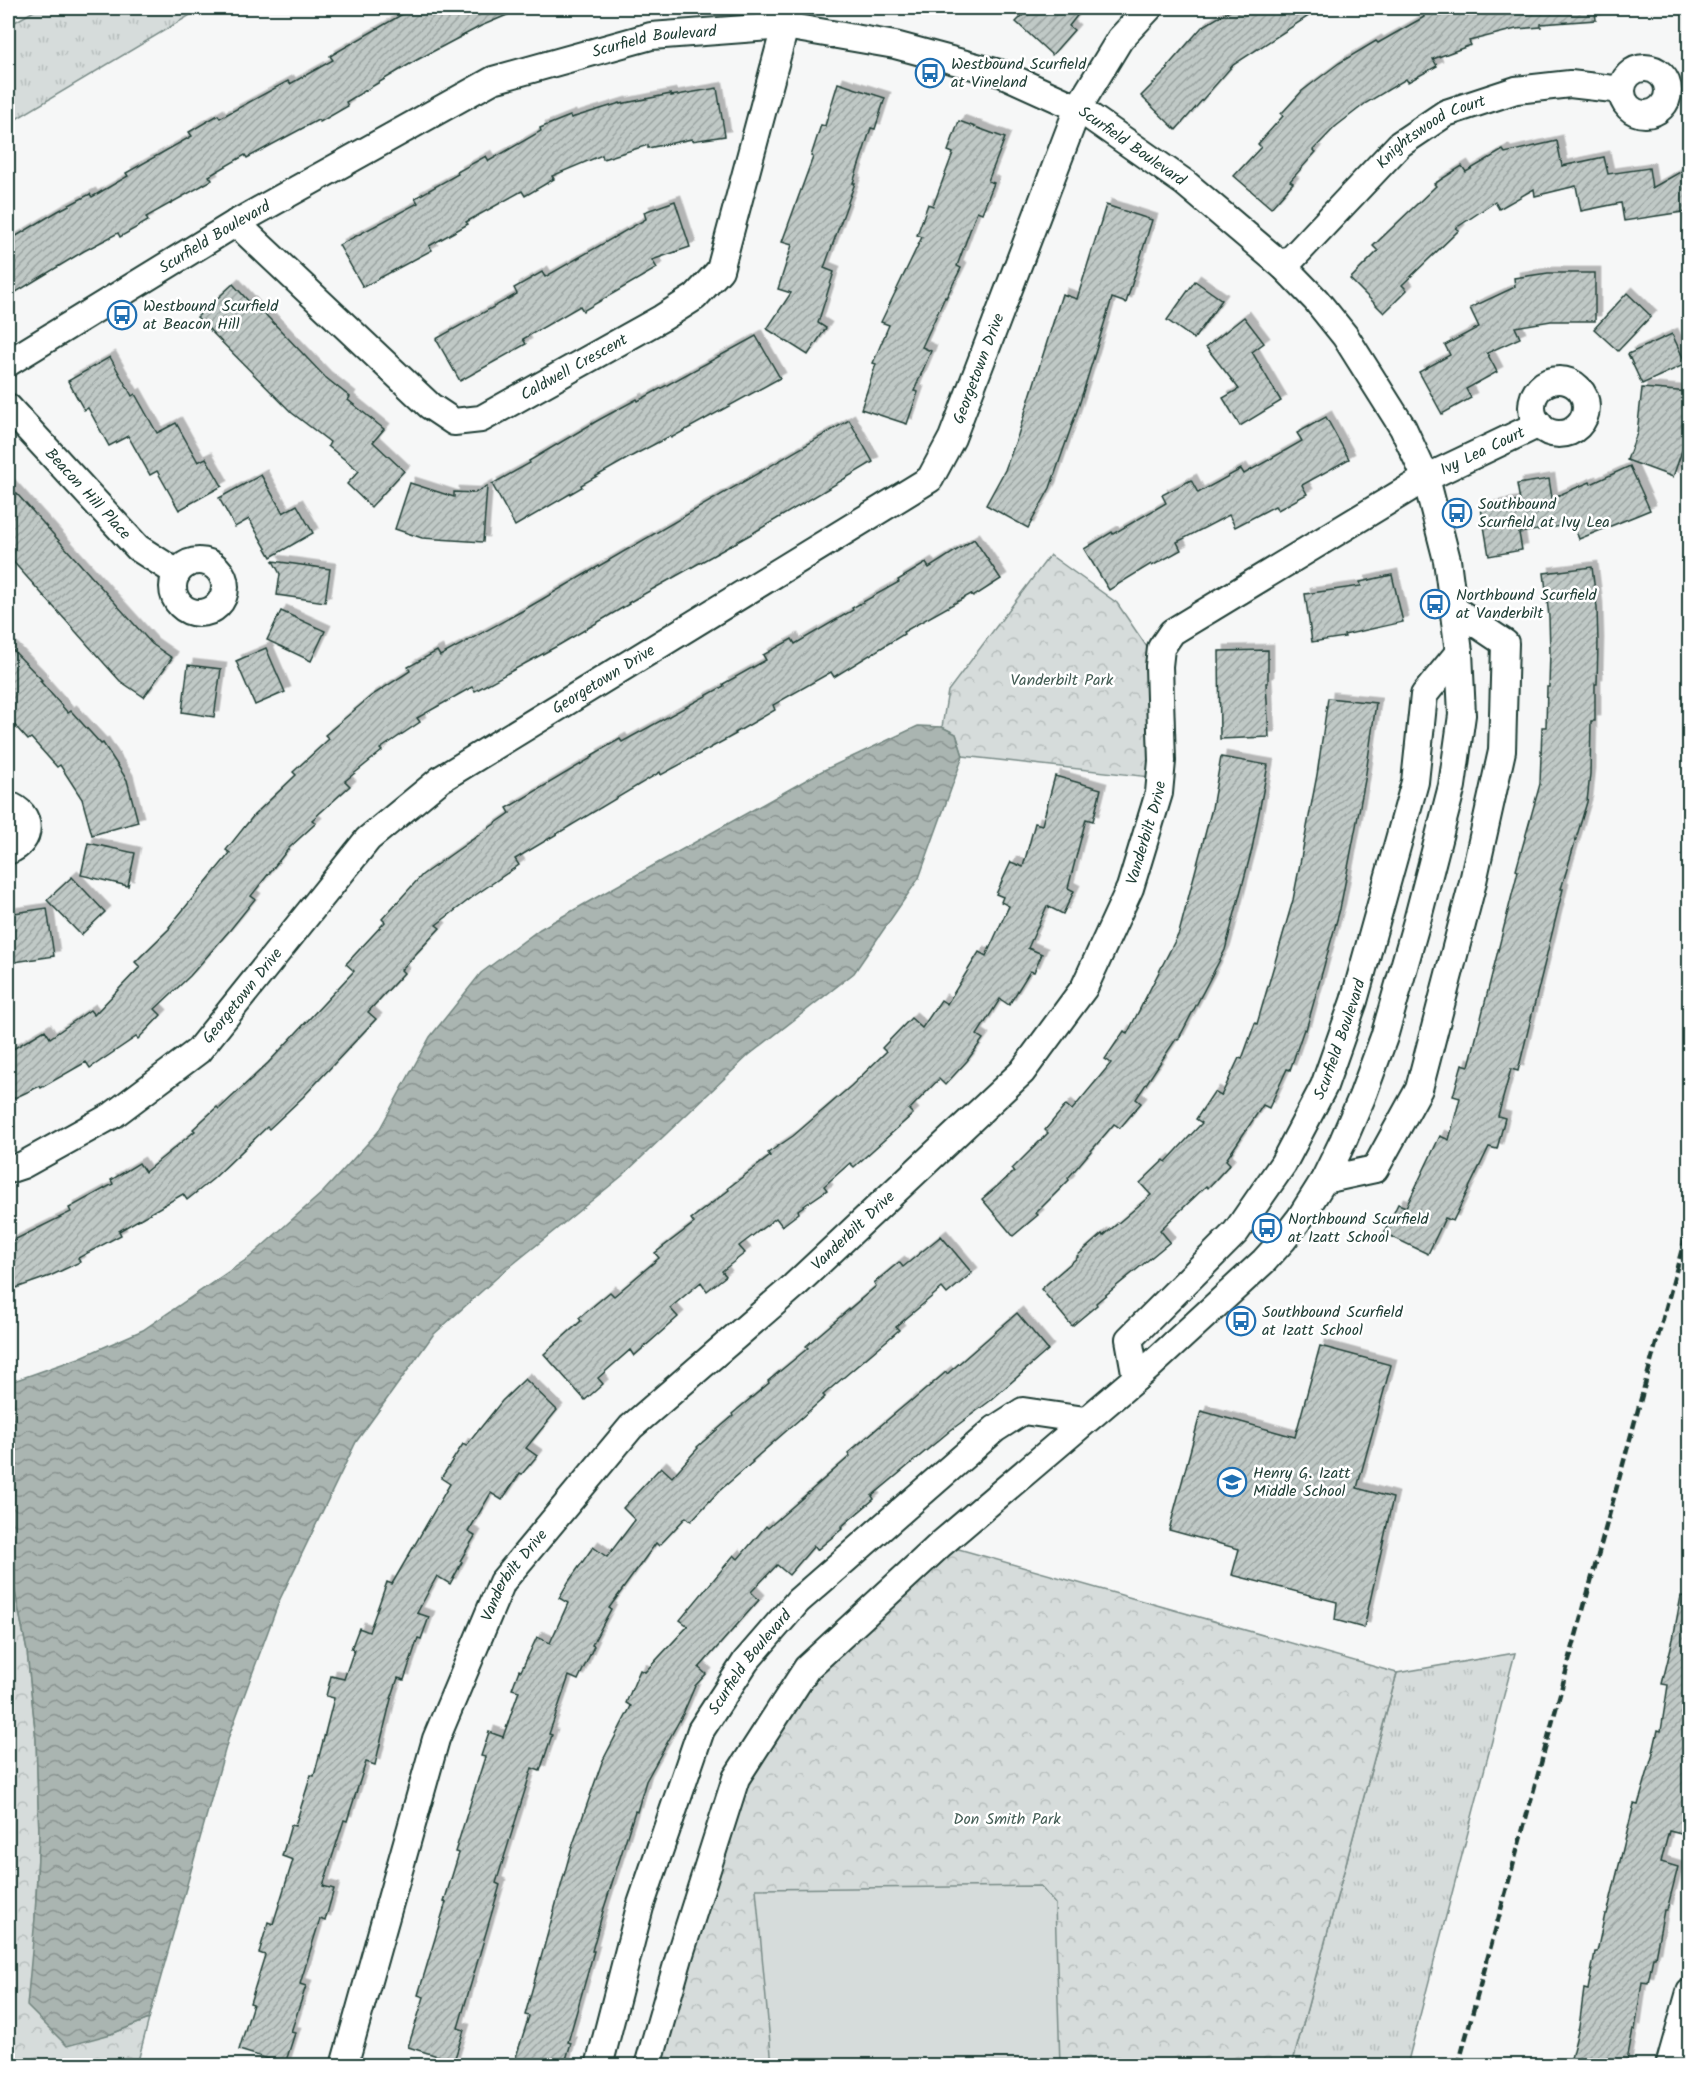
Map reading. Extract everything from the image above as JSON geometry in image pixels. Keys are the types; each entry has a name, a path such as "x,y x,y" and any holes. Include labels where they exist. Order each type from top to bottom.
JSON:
{"street":[{"name":"Georgetown Drive","path":"8,1170 22,1165 113,1115 198,1051 368,838 441,780 930,479 952,438 1078,108 1120,39 1149,8"},
{"name":"Scurfield Boulevard","path":"8,363 236,223 493,80 651,36 787,16 1003,74 1078,108 1185,183 1284,267 1316,300 1345,336 1403,428 1426,478 1447,560 1459,652 1462,715 1452,786 1436,852 1384,1037 1358,1106 1323,1180 1300,1218 1264,1261 1136,1378 941,1544 807,1668 736,1778 680,1954 648,2066"},
{"name":"Caldwell Crescent","path":"236,223 430,405 454,422 481,419 662,318 695,297 720,270 787,16"},
{"name":"Knightswood Court","path":"1284,267 1400,144 1446,113 1516,90 1570,84 1622,90"},
{"name":"Beacon Hill Place","path":"8,407 138,548 177,573"},
{"name":"Ivy Lea Court","path":"1426,478 1539,424"},
{"name":"Vanderbilt Drive","path":"344,2066 436,1738 502,1582 631,1427 794,1286 1022,1072 1084,988 1130,888 1159,793 1162,761 1159,666 1161,648 1172,632 1426,478"},
{"path":"1323,1180 1375,1169 1419,1089 1472,886 1502,751 1505,643 1454,609"},
{"name":"Scurfield Boulevard","path":"1136,1378 1129,1339 1236,1232 1283,1164 1324,1086 1354,1001 1415,782 1424,695 1459,652"},
{"path":"8,805 22,814 27,830 20,844 8,851"},
{"name":"Scurfield Boulevard","path":"599,2066 640,1907 701,1730 746,1661 798,1601 996,1429 1023,1411 1085,1420"},
{"path":"1669,2066 1689,1992"}],"green space":[{"path":"39,8 202,8 8,124 8,26"},
{"name":"Vanderbilt Park","path":"1050,555 1117,603 1147,647 1150,777 963,756 956,734 942,727 948,691"},
{"name":"Don Smith Park","path":"941,1544 1397,1673 1292,2065 648,2066 736,1778 807,1668"},
{"path":"8,1557 27,1651 36,1739 39,1834 35,1918 111,2034 149,2019 137,2065 8,2065"},
{"path":"1515,1653 1407,2065 1292,2065 1397,1673"},
{"path":"1040,1886 1055,1904 1060,2065 772,2065 756,1889"}],"water":[{"path":"918,726 942,727 956,734 963,756 919,878 854,973 749,1055 622,1176 502,1273 433,1335 356,1442 280,1599 229,1736 149,2019 111,2034 67,2046 27,2006 35,1918 39,1834 36,1739 27,1651 8,1557 8,1383 79,1358 143,1330 250,1257 323,1192 378,1132 430,1037 481,973 540,929 822,771"}],"building":[{"path":"413,8 524,8 481,26 415,61 346,102 348,106 320,122 318,120 247,158 245,155 209,176 212,180 146,217 148,221 120,237 118,233 84,251 8,297 8,241 58,211 90,194 92,197 128,176 126,173 192,136 189,132 218,115 220,118 288,81 290,84 333,60 330,56"},
{"path":"1030,8 1083,8 1069,26 1074,30 1052,55 1016,22"},
{"path":"1234,8 1321,8 1233,65 1176,130 1141,96 1168,69 1166,68 1202,27"},
{"path":"1433,8 1595,8 1596,20 1541,24 1541,27 1516,29 1469,41 1471,45 1433,59 1437,66 1408,82 1406,79 1366,103 1335,127 1313,150 1316,152 1290,181 1293,183 1271,208 1234,176 1261,147 1258,144 1302,91 1339,63 1424,17 1423,12"},
{"path":"838,83 885,98 875,129 871,128 853,183 855,183 824,268 834,272 818,323 826,328 808,355 767,329 791,293 778,289 792,245 782,242 813,157 811,156 821,125 825,126"},
{"path":"717,88 725,136 692,141 692,139 648,148 648,145 603,159 602,155 552,176 554,179 525,196 522,191 466,222 468,224 429,246 432,250 363,287 339,245 418,203 415,198 458,174 457,172 486,156 489,161 541,131 540,128 570,116 571,118 620,103"},
{"path":"959,121 1005,138 988,181 994,183 982,213 977,211 957,266 961,268 922,347 931,351 914,391 918,392 907,424 861,409 876,364 873,363 889,325 881,322 922,237 917,235 928,204 933,206 953,153 948,151"},
{"path":"1557,141 1562,166 1604,157 1608,174 1649,168 1652,188 1689,167 1689,211 1624,221 1621,203 1581,211 1576,186 1535,196 1534,189 1499,209 1495,202 1456,228 1459,230 1402,285 1407,290 1384,313 1350,279 1378,251 1373,246 1436,186 1434,184 1462,166 1466,172 1503,150 1505,153"},
{"path":"675,201 690,247 652,260 657,268 583,311 580,306 523,339 526,344 460,381 436,339 517,294 514,288 542,272 545,277 646,219 644,212"},
{"path":"1106,205 1152,220 1126,303 1112,298 1080,402 1050,488 1028,528 986,505 1005,470 1018,435 1062,294 1077,299"},
{"path":"1548,273 1595,273 1595,321 1551,321 1515,327 1520,338 1487,353 1497,372 1466,389 1471,398 1442,414 1419,372 1450,355 1445,345 1479,327 1470,308 1515,287 1514,278"},
{"path":"1195,281 1222,300 1194,339 1167,320"},
{"path":"233,284 261,315 264,313 325,377 350,397 348,400 384,429 373,442 404,471 371,507 347,484 359,471 328,446 330,442 292,413 197,317"},
{"path":"1627,293 1651,316 1618,351 1594,329"},
{"path":"1244,317 1264,343 1252,352 1281,401 1240,426 1223,398 1239,389 1206,347"},
{"path":"1672,334 1686,364 1642,384 1628,354"},
{"path":"756,336 780,378 671,438 670,436 632,456 515,526 492,484 595,422"},
{"path":"110,357 132,396 135,394 157,433 176,423 198,462 206,458 222,486 179,510 157,471 150,475 128,436 109,446 88,408 84,410 68,381"},
{"path":"1642,388 1689,392 1685,442 1673,477 1627,460 1637,433"},
{"path":"1326,417 1349,459 1302,485 1307,494 1278,510 1275,506 1235,527 1229,515 1177,542 1181,550 1152,566 1151,564 1109,590 1084,549 1166,503 1162,495 1191,480 1198,493 1241,469 1244,474 1302,441 1297,433"},
{"path":"849,420 873,462 559,645 475,691 472,687 417,718 420,722 380,749 382,751 345,781 350,786 312,820 316,823 289,848 251,896 255,899 230,930 190,976 155,1009 161,1015 138,1039 136,1037 90,1068 86,1062 41,1088 40,1086 8,1101 8,1052 45,1030 50,1038 90,1010 94,1015 140,967 135,962 170,928 230,853 226,850 254,815 296,775 293,772 329,739 325,735 371,696 410,671 408,667 437,651 440,656 522,611"},
{"path":"1630,466 1650,510 1579,539 1573,524 1519,533 1522,550 1489,556 1481,508 1520,501 1517,484 1549,479 1552,498 1590,482 1591,484"},
{"path":"261,475 283,513 297,505 313,533 271,557 249,519 235,527 219,498"},
{"path":"410,483 454,497 454,492 475,493 487,486 483,542 422,538 395,529"},
{"path":"8,484 152,644 172,658 144,697 120,681 8,556"},
{"path":"974,539 1001,579 973,597 971,594 903,632 904,634 834,677 831,672 773,705 775,710 736,734 661,775 660,772 515,859 519,865 436,925 440,928 401,970 404,973 368,1012 376,1019 303,1097 269,1129 267,1127 213,1179 187,1200 183,1194 119,1231 121,1235 78,1258 80,1262 8,1291 8,1243 71,1212 69,1208 113,1184 111,1180 139,1163 145,1172 195,1131 193,1129 217,1107 219,1109 268,1063 354,971 346,964 385,922 382,919 422,875 510,813 507,808 620,739 622,742 724,686 723,684 766,660 763,655 792,639 795,644 899,582 898,580 926,563 929,568"},
{"path":"273,561 330,569 325,602 277,595 280,574"},
{"path":"1592,567 1598,643 1595,721 1591,721 1587,802 1561,889 1563,889 1518,1071 1511,1069 1498,1116 1505,1118 1497,1149 1489,1147 1453,1221 1445,1218 1428,1254 1384,1233 1398,1204 1406,1207 1440,1136 1449,1140 1460,1098 1453,1096 1462,1064 1469,1066 1518,871 1516,870 1540,784 1542,727 1546,727 1550,651 1544,573"},
{"path":"1392,575 1403,622 1344,635 1345,637 1312,642 1305,594 1361,586 1360,582"},
{"path":"281,611 325,631 311,661 267,640"},
{"path":"8,645 42,680 40,681 68,713 71,711 101,744 103,743 127,780 138,822 92,835 82,799 60,765 57,767 31,738 28,740 8,718"},
{"path":"266,648 285,692 255,705 236,661"},
{"path":"1268,650 1268,683 1266,683 1269,737 1220,739 1219,651"},
{"path":"188,665 221,669 214,717 182,712"},
{"path":"1328,698 1376,703 1365,780 1340,909 1306,1030 1304,1029 1290,1070 1287,1069 1269,1108 1263,1105 1226,1160 1230,1164 1208,1188 1206,1186 1160,1230 1170,1242 1096,1303 1097,1305 1072,1326 1041,1289 1102,1234 1103,1236 1151,1195 1140,1183 1164,1160 1166,1162 1202,1123 1196,1119 1214,1092 1221,1096 1239,1058 1242,1059 1255,1023 1257,1024 1293,900 1317,775"},
{"path":"1221,757 1268,765 1252,849 1225,950 1178,1040 1176,1039 1136,1099 1141,1103 1120,1128 1114,1124 1068,1178 1069,1180 1036,1213 1038,1215 1013,1236 982,1199 1014,1172 1012,1169 1048,1133 1045,1130 1066,1105 1072,1110 1111,1063 1105,1059 1124,1031 1127,1034 1179,933 1212,808"},
{"path":"1055,776 1101,789 1093,821 1086,819 1068,888 1074,891 1063,914 1047,906 1028,948 1042,954 1034,972 1030,971 1009,1005 1000,999 977,1035 983,1039 967,1061 945,1085 939,1079 909,1110 913,1114 854,1167 850,1163 824,1186 827,1190 798,1210 799,1213 782,1226 776,1218 739,1246 745,1253 722,1271 726,1276 707,1291 701,1282 670,1308 678,1317 634,1356 630,1350 598,1378 603,1384 585,1400 544,1354 581,1321 579,1318 610,1292 614,1296 659,1258 655,1253 694,1223 691,1219 770,1156 768,1153 793,1136 851,1086 886,1052 882,1048 911,1018 922,1028 941,1000 947,1004 979,952 986,956 1009,906 1001,902 1003,897 996,894 1011,862 1023,867 1035,823 1042,825"},
{"path":"88,843 135,853 128,886 81,875"},
{"path":"72,877 105,912 81,935 47,900"},
{"path":"47,908 54,956 8,963 8,914"},
{"path":"941,1236 972,1273 947,1294 942,1288 896,1327 899,1330 823,1395 825,1397 718,1492 691,1521 686,1517 659,1546 656,1543 609,1608 611,1609 592,1645 594,1646 578,1680 569,1676 549,1734 552,1735 540,1771 532,1768 496,1883 500,1885 458,2028 464,2030 454,2061 408,2047 424,1997 418,1995 446,1902 444,1902 459,1853 455,1852 485,1757 481,1756 489,1732 503,1737 519,1691 512,1689 519,1670 521,1671 537,1637 550,1643 568,1603 559,1598 569,1581 593,1547 607,1557 635,1520 623,1508 661,1467 672,1477 697,1447 769,1383 768,1381 808,1348 806,1346 876,1286 874,1283 899,1262 903,1267"},
{"path":"1017,1313 1048,1350 990,1401 951,1430 872,1496 874,1499 817,1550 814,1546 789,1575 777,1565 751,1592 759,1600 699,1668 706,1674 695,1686 683,1714 646,1781 637,1812 635,1811 592,1951 594,1951 568,2042 571,2043 564,2066 534,2066 515,2060 529,2016 525,2015 571,1850 602,1762 631,1706 626,1703 640,1670 645,1672 688,1626 680,1620 734,1555 738,1559 766,1526 768,1528 850,1456 848,1453 946,1372 947,1374"},
{"name":"Henry G. Izatt Middle School","path":"1320,1346 1391,1365 1357,1488 1393,1498 1364,1628 1335,1620 1337,1602 1232,1575 1239,1549 1169,1530 1201,1411 1295,1437"},
{"path":"525,1379 557,1410 526,1448 537,1456 522,1474 520,1473 502,1500 491,1493 468,1532 475,1536 450,1584 437,1576 417,1613 429,1617 421,1639 418,1638 404,1680 398,1678 375,1765 366,1762 323,1886 334,1889 325,1921 320,1919 300,1984 306,1986 291,2032 295,2033 285,2064 239,2050 265,1955 259,1953 268,1922 273,1924 293,1860 282,1856 291,1825 295,1826 311,1775 314,1776 334,1698 326,1696 331,1676 344,1679 359,1628 369,1632 387,1582 392,1584 450,1484 441,1478 463,1444 466,1446 502,1401"},
{"path":"1681,1596 1689,1597 1689,1836 1669,1831 1661,1862 1678,1867 1667,1910 1664,1910 1648,1983 1642,1982 1635,2030 1633,2029 1626,2066 1569,2066 1579,2027 1584,1989 1588,1990 1595,1952 1597,1952 1634,1804 1638,1805 1658,1730 1661,1731 1668,1685 1662,1684"}],"railway":[{"path":"1458,2066 1690,1220"}],"place":[{"name":"Westbound Scurfield at Vineland","path":"930,73"},
{"name":"Westbound Scurfield at Beacon Hill","path":"122,315"},
{"name":"Southbound Scurfield at Ivy Lea","path":"1457,513"},
{"name":"Northbound Scurfield at Vanderbilt","path":"1435,604"},
{"name":"Northbound Scurfield at Izatt School","path":"1267,1228"},
{"name":"Southbound Scurfield at Izatt School","path":"1241,1321"},
{"name":"Henry G. Izatt Middle School","path":"1232,1482"}]}
